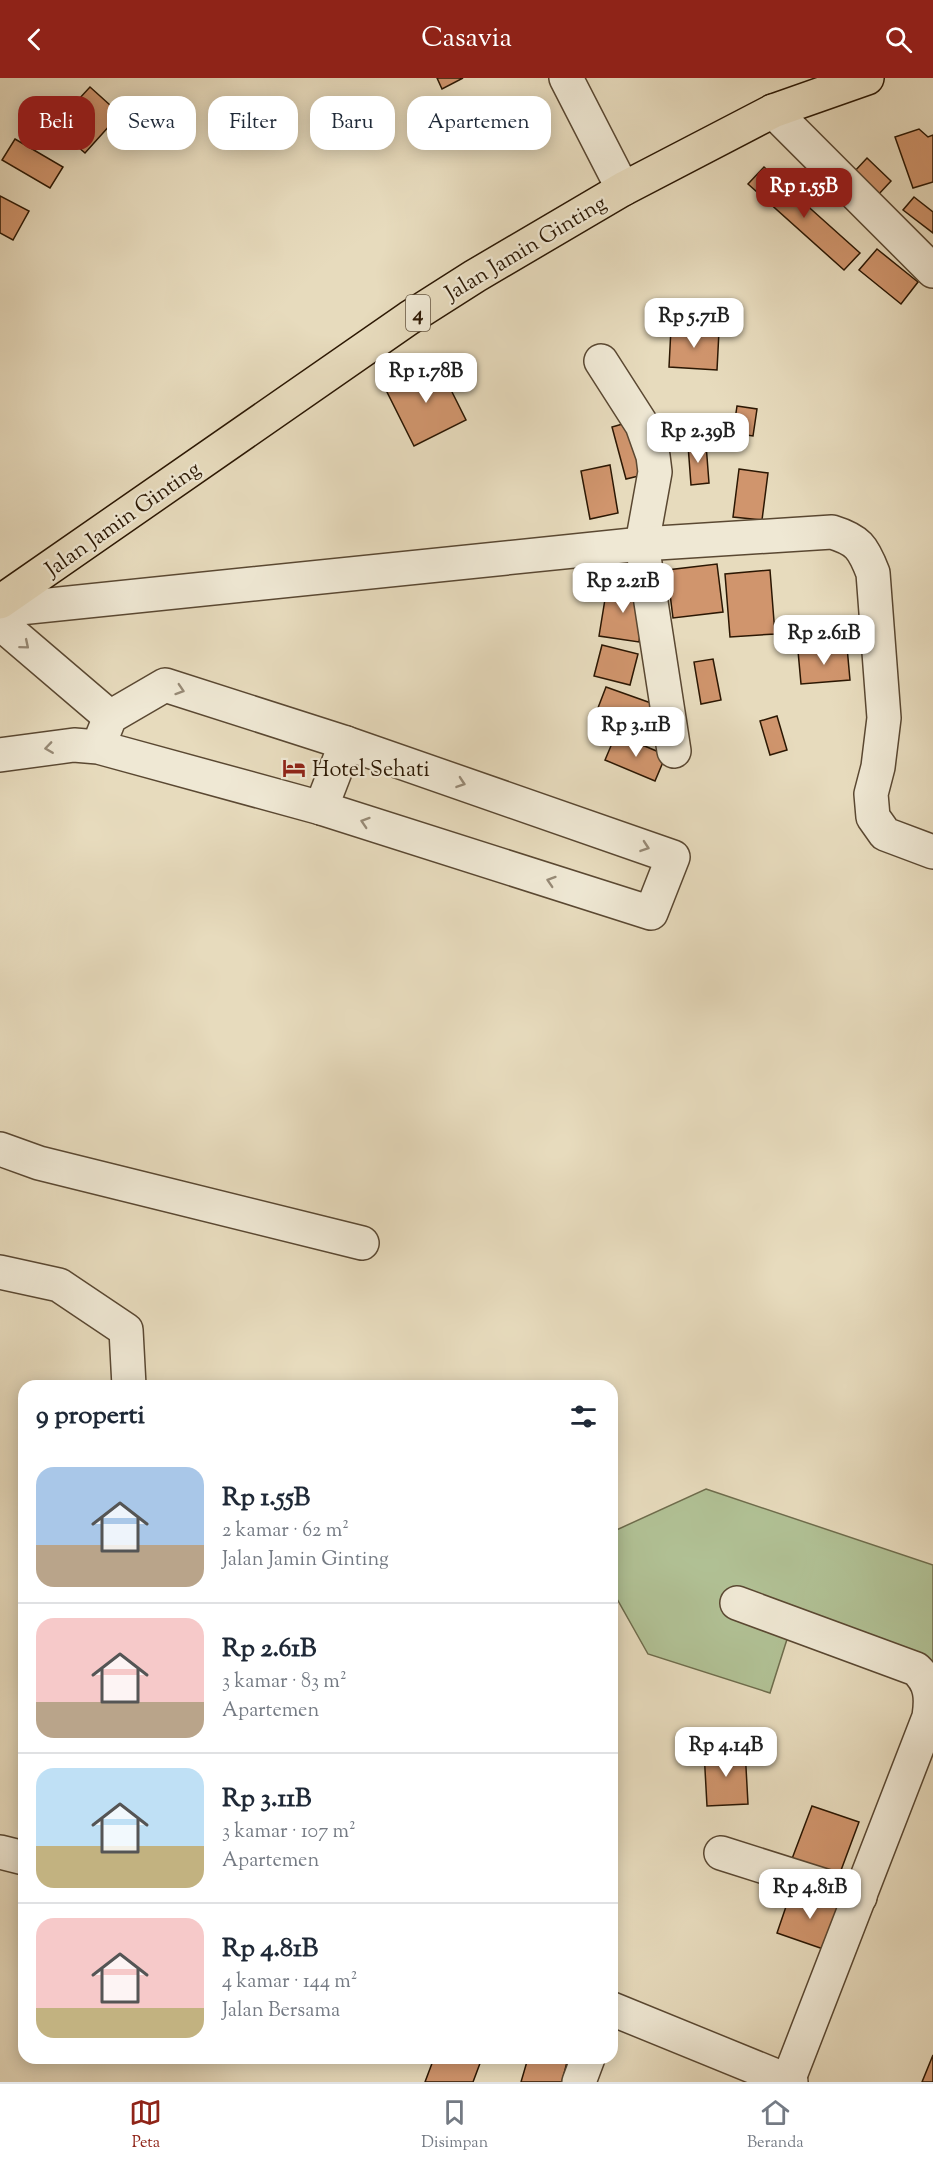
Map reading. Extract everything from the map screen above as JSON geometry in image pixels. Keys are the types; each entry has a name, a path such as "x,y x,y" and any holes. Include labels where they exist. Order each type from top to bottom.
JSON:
{"highway":[{"name":"Jalan Jamin Ginting","path":"0,602 409,318 475,276 623,189 773,111 867,78"}],"street":[{"path":"566,78 623,189"},
{"path":"773,111 933,270"},
{"path":"601,361 642,425 654,456 655,472 642,544 674,751"},
{"path":"0,610 642,544 832,532 852,538 865,552 873,573 884,718 878,767 871,794 873,817 885,834 933,852"},
{"path":"0,623 104,732 321,808 651,913 673,857 346,743 165,685 104,732 74,745 0,755"},
{"path":"321,808 346,743"},
{"path":"0,1149 39,1163 362,1243"},
{"path":"0,1272 60,1285 126,1330 129,1380"},
{"path":"618,2011 789,2082 929,1717 929,1685 916,1669 737,1603"},
{"path":"0,1851 18,1856"},
{"path":"721,1853 860,1898"},
{"path":"579,2082 586,2064"}],"green space":[{"path":"706,1489 933,1565 933,1666 795,1614 770,1693 648,1654 618,1601 618,1529"}],"building":[{"path":"437,78 463,78 442,89"},
{"path":"90,87 107,102 107,128 95,142 95,96 82,96"},
{"path":"919,129 928,137 933,135 933,182 913,188 895,137"},
{"path":"15,139 18,141 18,150 34,150 63,167 50,188 2,160"},
{"path":"867,158 891,181 878,195 854,172"},
{"path":"764,167 860,253 844,270 748,184"},
{"path":"0,196 29,211 13,240 0,233"},
{"path":"914,197 933,212 933,233 903,210"},
{"path":"877,249 918,282 901,304 859,270"},
{"path":"671,328 719,331 717,370 669,367"},
{"path":"437,362 466,420 414,446 385,388"},
{"path":"737,406 757,409 753,436 733,433"},
{"path":"633,421 647,474 626,479 612,427"},
{"path":"706,444 709,483 691,485 688,445"},
{"path":"610,465 618,513 590,519 581,471"},
{"path":"739,469 768,473 762,520 733,517"},
{"path":"717,564 723,612 673,618 667,570"},
{"path":"770,570 775,634 730,637 725,574"},
{"path":"607,587 647,592 639,642 599,636"},
{"path":"602,645 638,654 630,685 594,676"},
{"path":"847,647 850,680 801,684 798,651"},
{"path":"713,659 721,700 701,704 694,662"},
{"path":"606,687 665,708 655,734 596,713"},
{"path":"777,716 787,750 770,755 760,721"},
{"path":"616,734 666,755 655,781 605,760"},
{"path":"745,1749 748,1804 707,1806 704,1751"},
{"path":"812,1806 859,1822 837,1881 790,1864"},
{"path":"792,1889 844,1907 829,1951 777,1933"},
{"path":"933,2055 933,2082 922,2082"},
{"path":"432,2064 480,2064 473,2082 425,2082"},
{"path":"526,2064 566,2064 562,2082 521,2082"}],"place":[{"name":"Hotel Sehati","path":"294,768"}]}
